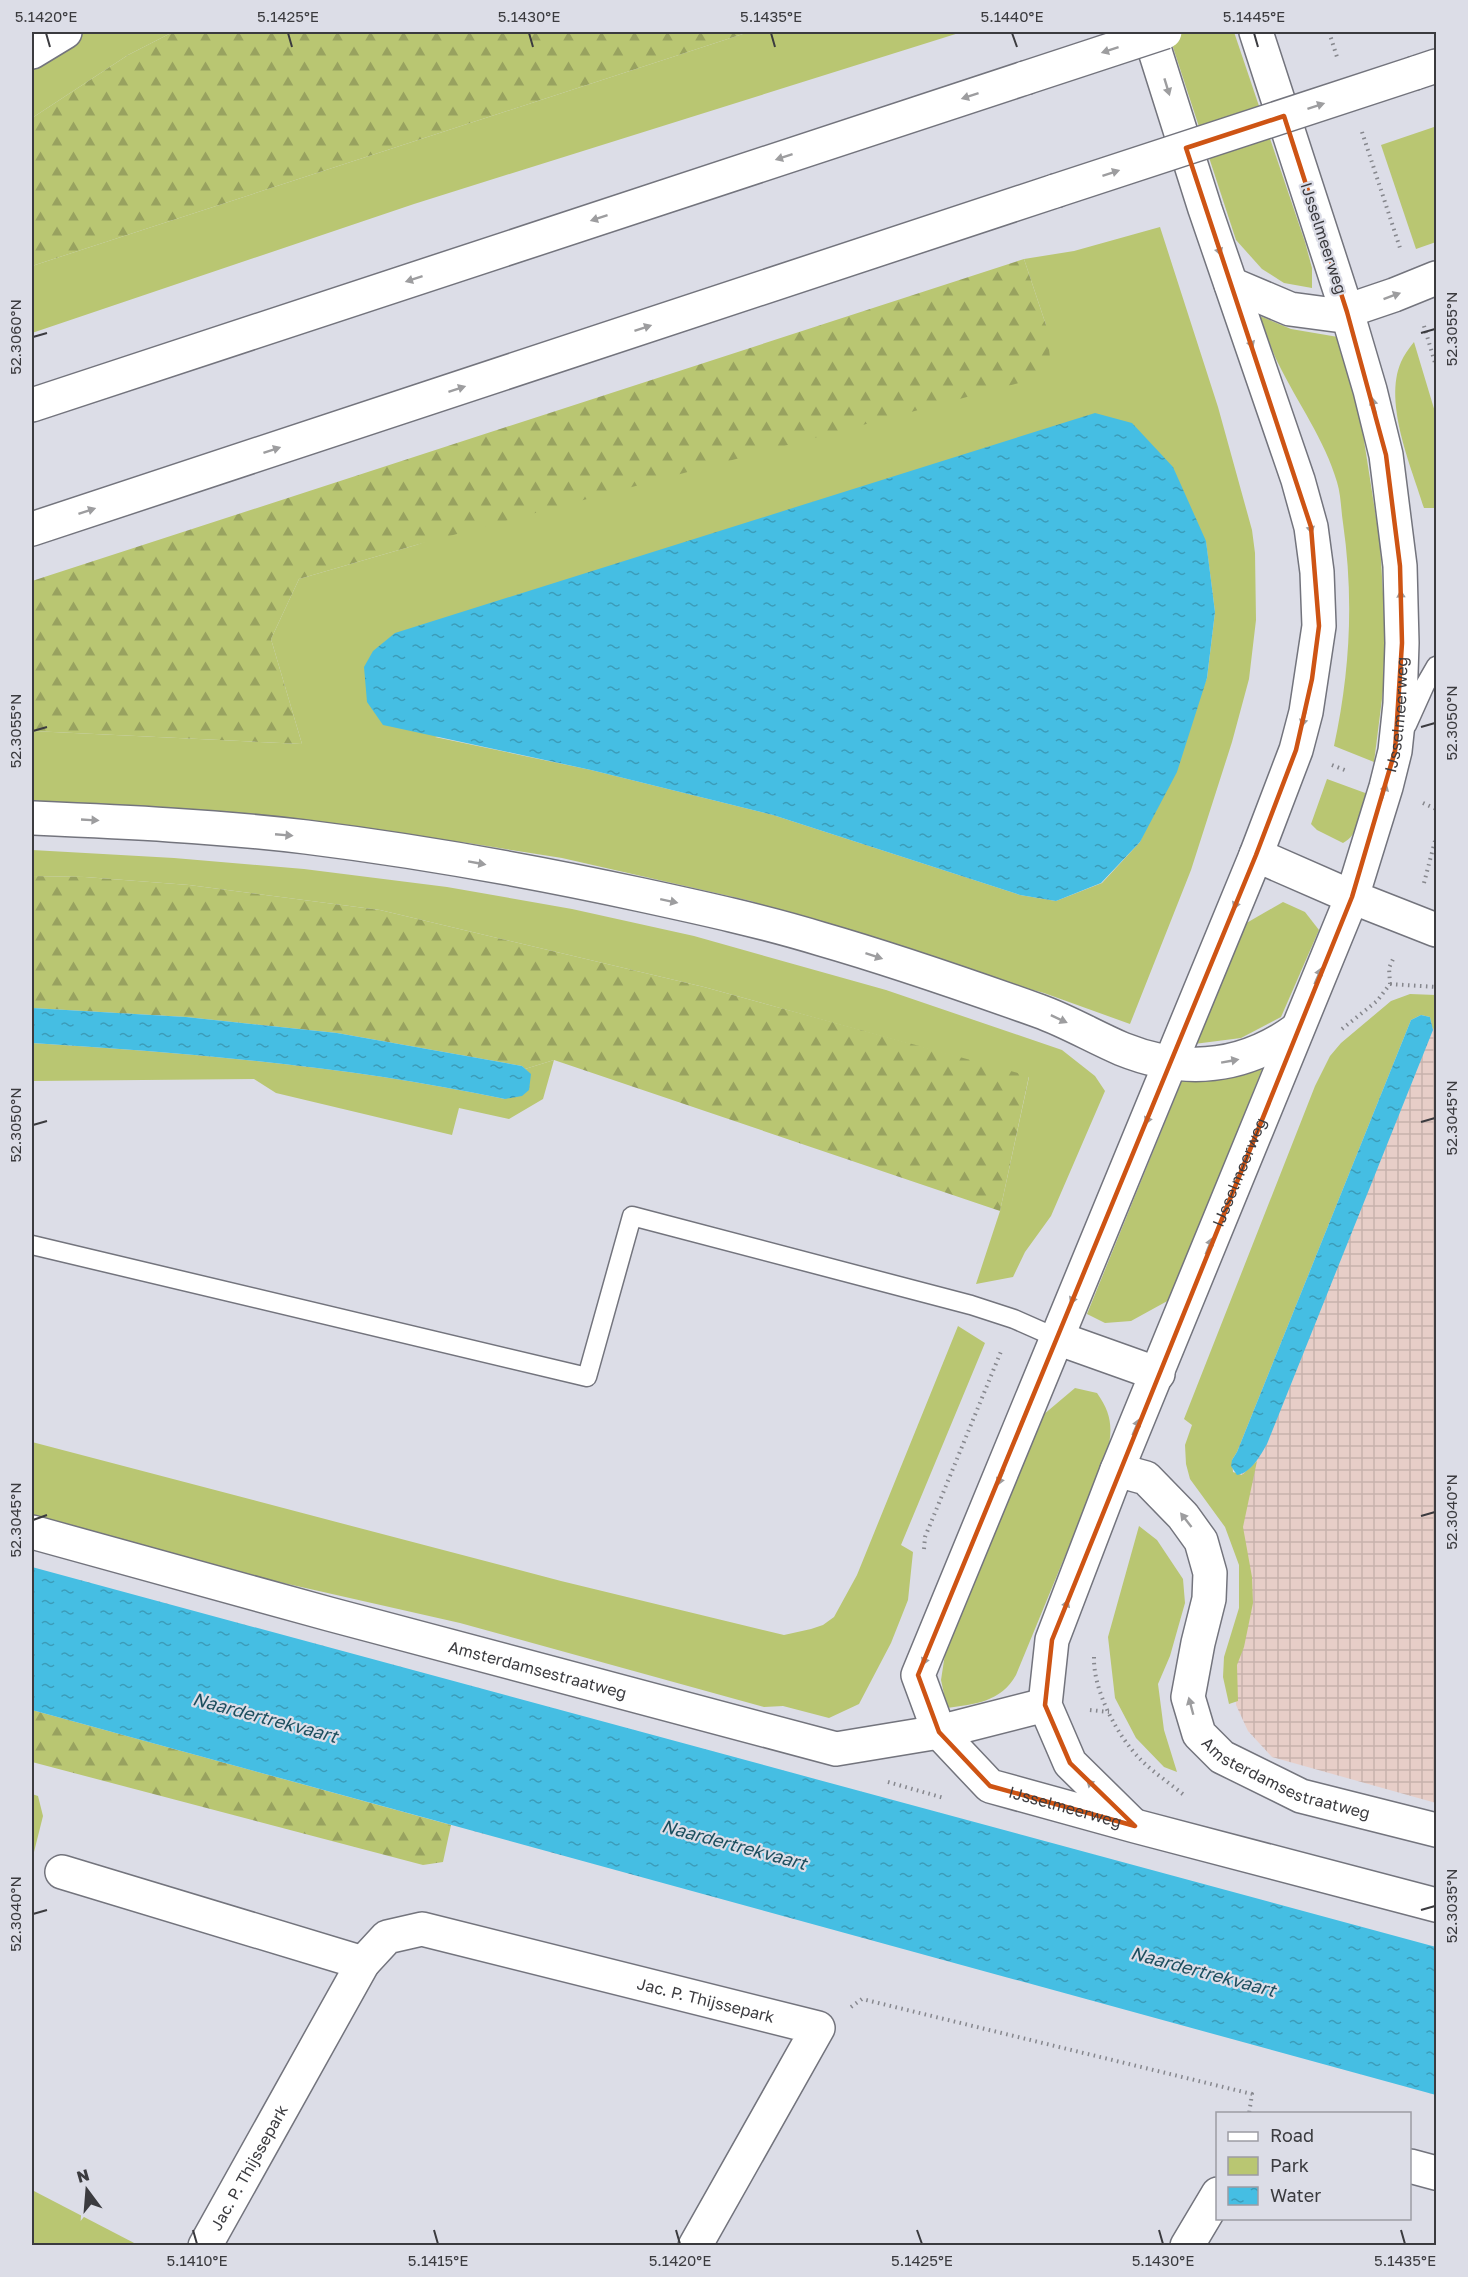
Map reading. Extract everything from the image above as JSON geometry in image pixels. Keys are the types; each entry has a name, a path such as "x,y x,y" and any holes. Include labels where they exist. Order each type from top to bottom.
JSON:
{"main road":[{"path":"32,52 65,32"},
{"name":"IJsselmeerweg","path":"1135,1826 990,1786 939,1732 918,1675 1256,855 1296,750 1306,712 1319,626 1317,572 1311,527 1298,480 1205,209 1149,32"},
{"path":"32,405 1165,32"},
{"name":"IJsselmeerweg","path":"1135,1826 1070,1763 1045,1705 1052,1640 1117,1470 1352,897 1395,751 1400,704 1402,643 1400,566 1386,455 1347,312 1256,32"},
{"path":"32,529 1426,70"},
{"path":"1231,284 1290,309 1335,315 1425,283"},
{"path":"32,818 155,823 305,837 577,880 690,905 819,938 1049,1015 1125,1050 1172,1062 1204,1065 1239,1059 1278,1043 1296,1030"},
{"path":"1256,855 1352,897 1437,930"},
{"path":"1057,1338 1158,1374"},
{"name":"Amsterdamsestraatweg","path":"1117,1470 1146,1478 1184,1516 1201,1541 1210,1573 1209,1599 1188,1697 1199,1734 1221,1756 1301,1796 1437,1830"},
{"name":"Amsterdamsestraatweg","path":"32,1532 836,1749 939,1732 1045,1705"},
{"path":"1135,1826 1437,1905"},
{"path":"62,1872 363,1963"},
{"name":"Jac. P. Thijssepark","path":"205,2246 363,1963 387,1937 422,1929 818,2028"},
{"path":"695,2246 818,2028"},
{"path":"1411,2166 1437,2173"},
{"path":"1187,2246 1216,2197"}],"lane":[{"path":"1395,751 1425,685 1437,666"},
{"path":"32,1245 587,1377 632,1216 971,1305 1014,1318 1057,1338"}],"path":[{"path":"1329,32 1340,64"},
{"path":"1361,129 1425,283 1437,366"},
{"path":"1432,851 1437,856"},
{"path":"1390,984 1437,987"},
{"path":"818,2028 862,1999 1252,2094 1249,2112"}],"highlighted area":[{"path":"1284,116 1347,312 1386,455 1400,566 1402,643 1395,751 1352,897 1052,1640 1045,1705 1070,1763 1135,1826 990,1786 939,1732 918,1675 1256,855 1296,750 1312,679 1319,626 1311,527 1186,148"}],"shaded area":[{"path":"1436,1002 1436,1803 1272,1757 1248,1731 1236,1705 1235,1654 1248,1591 1237,1486"}],"green space":[{"path":"84,32 173,32 128,55 32,118 32,63"},
{"path":"173,32 749,32 32,266 32,118 128,55"},
{"path":"749,32 962,32 414,204 32,333 32,266"},
{"path":"1168,32 1234,32 1305,242 1312,268 1312,288 1284,283 1262,269 1236,240"},
{"path":"1434,127 1436,242 1416,249 1381,145"},
{"path":"1160,227 1218,407 1252,530 1255,553 1256,620 1249,679 1232,742 1191,870 1130,1024 1044,993 957,969 810,923 751,901 562,858 468,843 238,817 32,804 32,731 302,744 271,639 299,579 416,545 1046,325 1024,259 1074,251","holes":["1206,542 1215,612 1207,678 1140,842 1102,883 1056,901 1020,895 773,815 591,770 435,737"]},
{"path":"1024,259 1046,325 1052,374 416,545 299,579 271,639 302,744 32,731 32,581"},
{"path":"1260,316 1291,329 1338,337 1358,402 1380,543 1385,628 1383,691 1374,762 1334,746 1344,691 1349,635 1346,551 1339,492 1332,466 1285,378"},
{"path":"1414,342 1436,412 1436,508 1424,508 1397,416 1396,378 1402,359"},
{"path":"1327,779 1368,794 1357,828 1343,843 1317,830 1311,824"},
{"path":"32,850 174,858 304,869 447,887 572,909 694,936 886,990 1062,1050 1095,1076 1105,1091 1051,1216 1025,1252 1013,1277 976,1284 1000,1211 1029,1077 704,987 380,910 189,885 85,877 32,876"},
{"path":"32,876 85,877 189,885 380,910 704,987 1029,1076 1000,1211 554,1060 525,1069 522,1066 337,1033 186,1017 32,1008"},
{"path":"1283,902 1305,912 1319,930 1281,1017 1241,1038 1194,1044 1243,925"},
{"path":"1410,994 1436,995 1436,1023 1433,1030 1430,1017 1421,1015 1411,1020 1232,1460 1233,1472 1242,1475 1257,1461 1243,1527 1252,1577 1253,1603 1244,1647 1237,1665 1238,1701 1229,1704 1223,1677 1224,1657 1239,1608 1239,1565 1225,1527 1190,1479 1185,1445 1192,1425 1184,1419 1315,1086 1330,1056 1341,1043 1391,1001"},
{"path":"32,1043 270,1062 388,1078 505,1099 530,1074 525,1069 554,1060 543,1099 509,1119 459,1108 452,1135 276,1093 254,1079 32,1081"},
{"path":"1263,1067 1171,1299 1131,1321 1105,1323 1087,1314 1183,1078 1223,1078"},
{"path":"958,1326 985,1343 901,1545 913,1552 908,1600 891,1643 859,1704 829,1718 783,1706 764,1707 460,1623 257,1577 32,1515 32,1442 561,1581 784,1635 823,1625 834,1617 857,1575"},
{"path":"1075,1388 1097,1393 1106,1408 1110,1422 1107,1454 1016,1675 1003,1691 995,1696 977,1703 947,1708 941,1680 945,1654 1043,1415"},
{"path":"1139,1526 1157,1540 1183,1579 1185,1603 1170,1656 1158,1684 1164,1730 1177,1772 1164,1767 1136,1738 1115,1698 1108,1637"},
{"path":"32,1710 451,1825 443,1862 423,1865 32,1762"},
{"path":"32,1794 38,1796 43,1816 32,1860"},
{"path":"32,2190 138,2245 32,2245"}],"water":[{"path":"1095,413 1132,423 1173,467 1206,541 1215,612 1207,678 1177,772 1140,842 1101,883 1056,901 1020,895 773,815 591,770 383,725 367,702 364,667 373,651 395,633"},
{"path":"32,1008 186,1017 337,1033 522,1066 531,1074 529,1090 522,1096 505,1099 388,1078 270,1062 32,1043"},
{"path":"1421,1015 1430,1017 1433,1030 1267,1444 1251,1467 1237,1475 1231,1466 1232,1460 1411,1020"},
{"name":"Naardertrekvaart","path":"32,1567 1436,1947 1436,2095 32,1710"}]}
